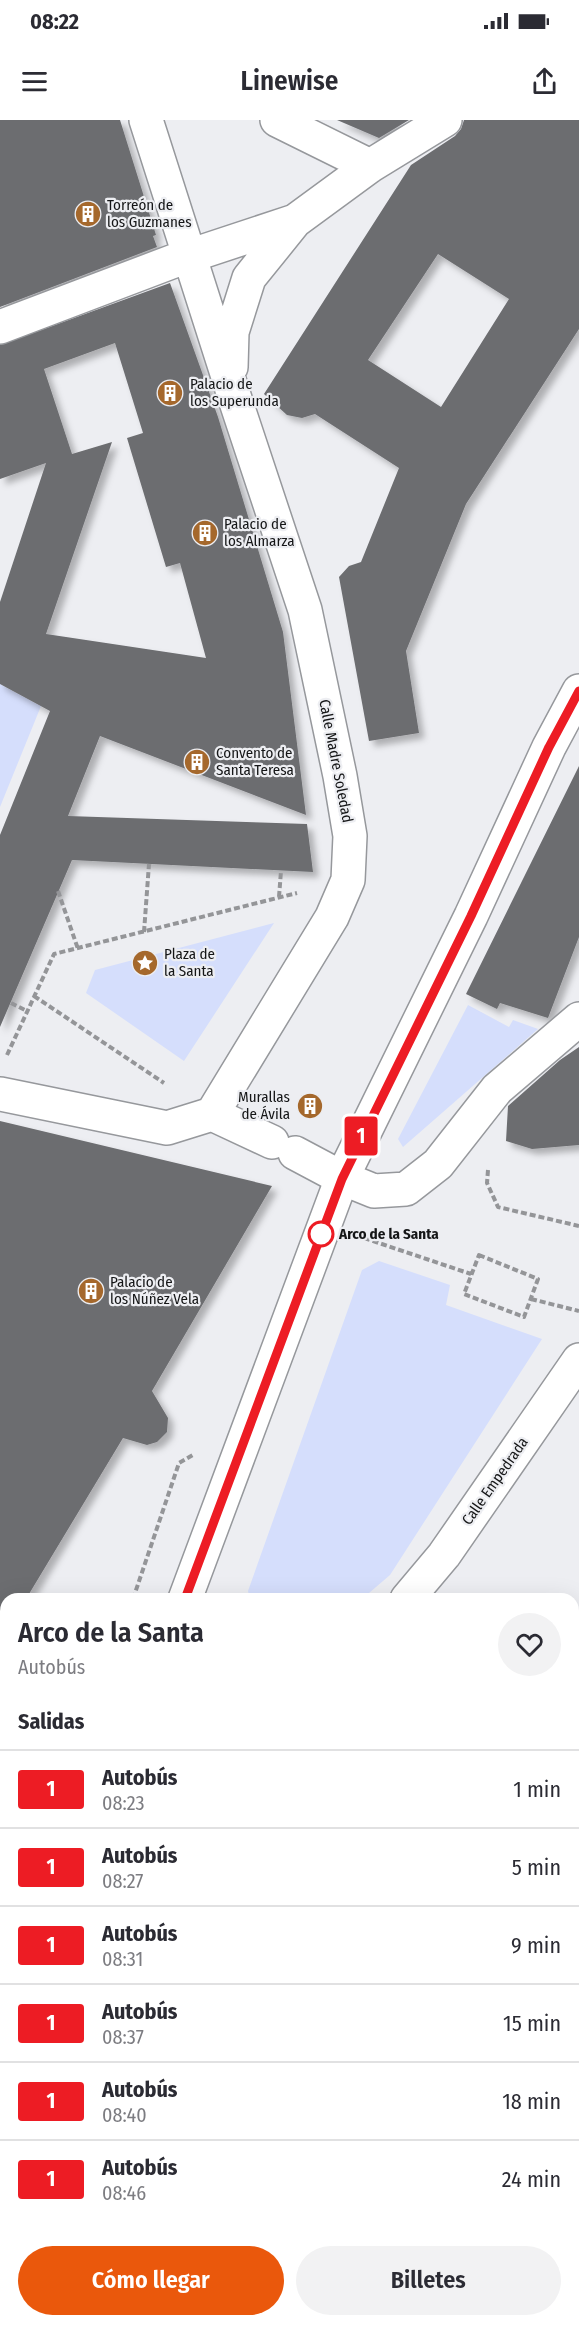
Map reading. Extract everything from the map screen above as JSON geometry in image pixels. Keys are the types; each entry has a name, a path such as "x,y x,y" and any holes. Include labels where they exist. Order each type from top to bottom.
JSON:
{"street":[{"name":"Calle Madre Soledad","path":"146,120 181,258 230,386 305,610 340,776 350,836 348,880 332,917 212,1114"},
{"path":"277,120 370,166"},
{"path":"230,386 232,332 249,278 295,221 370,166 445,120"},
{"path":"0,327 181,258 295,221"},
{"path":"187,1593 342,1179 471,916 549,747 579,691"},
{"path":"2,1079 167,1128 212,1114 283,1147 342,1179 374,1191 406,1188 438,1164 497,1089 579,1019"},
{"name":"Calle Empedrada","path":"412,1593 444,1555 579,1359"}],"path":[{"path":"144,932 149,864"},
{"path":"279,897 280,871"},
{"path":"2,1079 27,1011 54,954 348,880"},
{"path":"58,891 78,949"},
{"path":"34,996 212,1114"},
{"path":"11,1003 27,1011"},
{"path":"489,1159 487,1183 498,1207 579,1226"},
{"path":"323,1228 384,1244 471,1274"},
{"path":"478,1256 538,1279 524,1317 464,1294 471,1274 478,1256"},
{"path":"531,1299 579,1311"}],"shaded area":[{"path":"0,684 41,706 0,807"},
{"path":"274,923 184,1061 86,993 95,970"},
{"path":"468,1005 509,1027 513,1020 538,1029 403,1147 398,1139"},
{"path":"379,1261 450,1285 446,1305 542,1339 390,1575 369,1593 248,1593 248,1591 362,1270"}],"building":[{"name":"Torreón de los Guzmanes","path":"0,120 120,120 156,235 153,236 157,247 0,307"},
{"path":"337,120 409,120 379,138"},
{"path":"464,120 579,120 579,329 466,504 406,651 419,733 369,741 339,577 349,566 361,562 399,468 315,414 302,418 287,415 264,394 411,165 455,136","holes":["438,254 509,299 441,407 368,360"]},
{"path":"170,283 218,417 283,632 306,815 100,736 68,816 307,824 313,872 72,860 0,1027 0,835 50,711 0,684 0,602 46,463 0,479 0,345","holes":["115,343 143,433 127,438 166,567 180,563 206,658 46,634 112,442 72,454 44,369"]},
{"path":"579,766 579,937 548,1018 500,1003 497,1009 466,994"},
{"path":"579,1047 579,1145 532,1149 506,1141 508,1106 560,1060"},
{"name":"Palacio de los Núñez Vela","path":"0,1121 272,1186 152,1391 168,1418 167,1432 157,1442 147,1445 123,1438 30,1593 0,1593"}],"bus line":[{"name":"1","path":"187,1593 306,1272 360,1137 471,916 549,747 579,691"}],"place":[{"name":"Torreón de los Guzmanes","path":"88,214"},
{"name":"Palacio de los Superunda","path":"170,393"},
{"name":"Palacio de los Almarza","path":"205,533"},
{"name":"Convento de Santa Teresa","path":"197,762"},
{"name":"Plaza de la Santa","path":"145,963"},
{"name":"Murallas de Ávila","path":"310,1106"},
{"name":"Arco de la Santa","path":"321,1234"},
{"name":"Palacio de los Núñez Vela","path":"91,1291"}]}
